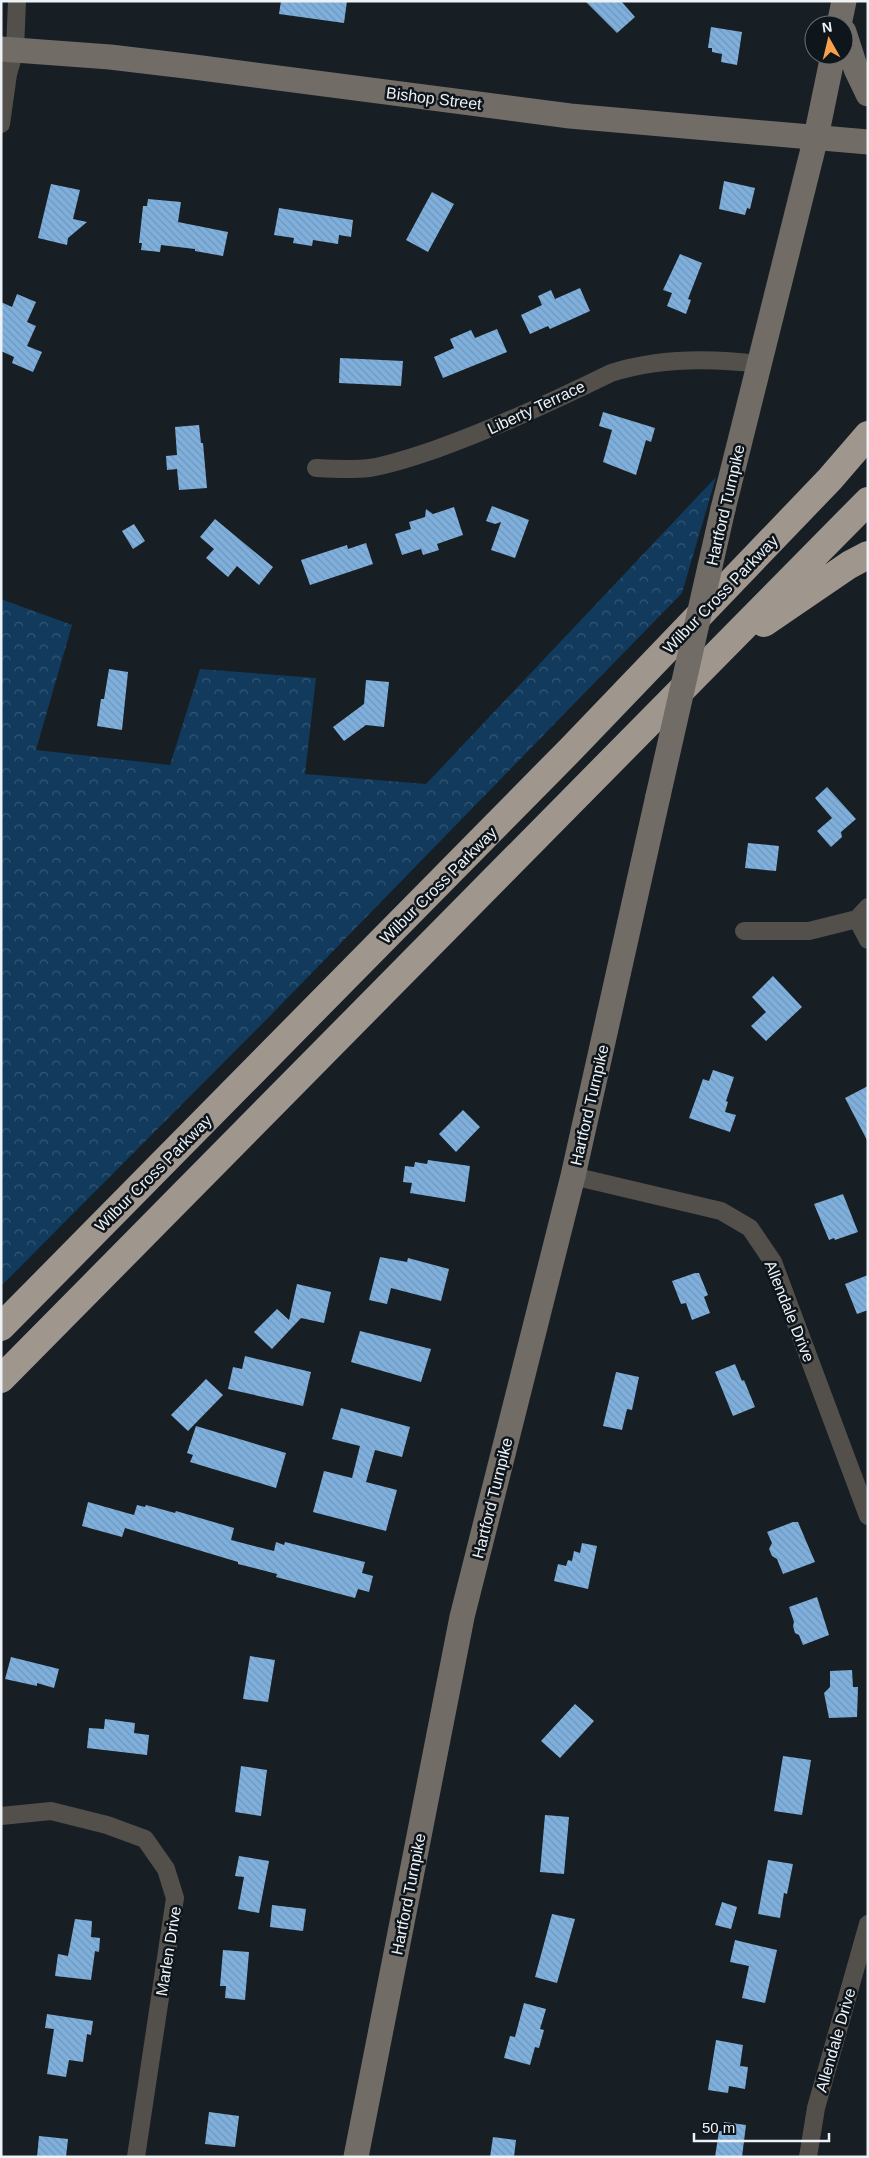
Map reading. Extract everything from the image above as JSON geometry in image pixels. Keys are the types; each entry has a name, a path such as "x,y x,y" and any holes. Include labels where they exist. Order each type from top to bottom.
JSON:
{"highway":[{"name":"Wilbur Cross Parkway","path":"1,1328 572,748 830,479 868,435"},
{"path":"1,1379 868,501"},
{"path":"709,661 849,565 868,555"}],"main road":[{"name":"Bishop Street","path":"8,50 110,57 570,116 868,142"},
{"path":"854,62 868,94"},
{"name":"Hartford Turnpike","path":"356,2157 462,1617 573,1176 723,509 816,137 831,65"}],"street":[{"path":"1,124 8,74 8,50 17,1"},
{"name":"Liberty Terrace","path":"316,468 336,470 369,468 386,465 424,453 481,433 611,373 634,366 712,360 759,364"},
{"path":"744,931 809,931 862,913 868,940"},
{"name":"Allendale Drive","path":"573,1176 721,1211 750,1228 774,1262 868,1516"},
{"name":"Marlen Drive","path":"1,1816 51,1811 107,1825 145,1839 166,1869 176,1898 136,2157"},
{"name":"Allendale Drive","path":"808,2157 816,2108 868,1924"}],"green space":[{"path":"716,477 682,593 267,1019 1,1286 1,599 72,625 36,750 170,765 200,669 316,678 305,774 426,784"}],"building":[{"path":"281,1 347,1 344,23 279,14"},
{"path":"585,1 621,1 635,17 617,33"},
{"path":"711,27 742,32 737,65 721,62 722,54 712,52 712,48 708,48"},
{"path":"724,181 755,188 750,209 747,208 745,215 719,209"},
{"path":"51,184 80,190 73,219 87,222 68,238 67,245 38,238"},
{"path":"432,192 454,204 428,252 406,240"},
{"path":"148,199 181,202 178,222 228,232 223,256 195,251 195,249 161,245 160,252 141,250 142,243 139,243 143,206 147,206"},
{"path":"279,208 353,220 351,237 339,235 338,244 313,240 312,246 293,243 294,238 274,235"},
{"path":"680,254 702,263 688,299 691,300 686,314 667,306 672,293 663,290"},
{"path":"580,288 590,311 550,329 548,326 530,334 521,315 542,305 538,296 551,290 555,299"},
{"path":"17,294 36,302 27,322 36,326 27,346 42,352 33,372 12,363 14,357 1,351 1,302 12,307"},
{"path":"497,329 507,352 443,378 434,357 454,348 450,339 471,330 475,338"},
{"path":"340,358 403,361 401,386 339,383"},
{"path":"603,412 655,428 651,442 646,440 636,475 603,462 612,430 599,426"},
{"path":"199,425 201,443 203,443 207,488 179,490 177,469 167,470 166,456 177,455 175,427"},
{"path":"492,506 529,520 515,558 491,550 501,522 495,524 486,521"},
{"path":"454,507 463,535 437,544 439,550 423,555 421,549 402,555 395,534 411,529 409,522 425,517 426,509 433,514"},
{"path":"215,519 273,567 259,585 237,566 228,577 206,558 214,549 200,537"},
{"path":"134,524 145,541 133,549 122,531"},
{"path":"366,543 373,564 310,585 301,560 347,545 348,549"},
{"path":"109,669 128,672 122,730 97,726 101,699 104,699"},
{"path":"366,680 389,682 384,727 366,725 344,741 333,727 364,704"},
{"path":"827,787 856,819 841,832 842,837 831,847 817,831 832,818 815,798"},
{"path":"748,843 779,846 776,871 745,868"},
{"path":"773,976 802,1007 766,1041 751,1026 766,1012 752,997"},
{"path":"713,1070 734,1077 726,1101 728,1102 725,1112 736,1115 730,1132 689,1118 703,1079 709,1081"},
{"path":"868,1086 868,1142 845,1098"},
{"path":"463,1110 480,1127 456,1152 439,1134"},
{"path":"428,1160 470,1166 465,1202 410,1193 412,1183 403,1182 405,1166 414,1167 415,1162 427,1164"},
{"path":"843,1194 858,1232 835,1240 834,1238 829,1240 814,1204"},
{"path":"380,1257 407,1262 408,1258 449,1269 441,1301 391,1288 387,1304 369,1300"},
{"path":"699,1273 708,1295 704,1297 710,1313 692,1320 686,1303 681,1304 672,1281"},
{"path":"868,1275 868,1310 857,1314 845,1284"},
{"path":"297,1284 331,1292 324,1323 301,1318 272,1349 254,1332 277,1309 289,1320"},
{"path":"360,1331 431,1349 421,1382 351,1362"},
{"path":"245,1356 311,1372 303,1406 228,1389 233,1367 242,1369"},
{"path":"735,1364 755,1407 733,1416 715,1372"},
{"path":"616,1372 639,1377 632,1410 627,1409 622,1430 603,1426"},
{"path":"206,1379 223,1395 188,1431 171,1415"},
{"path":"341,1408 410,1427 402,1457 375,1450 366,1482 397,1490 386,1531 313,1512 324,1471 352,1478 360,1446 332,1439"},
{"path":"196,1426 286,1453 276,1488 190,1462 193,1455 187,1453"},
{"path":"88,1502 134,1515 137,1505 145,1507 146,1505 175,1513 176,1511 234,1528 231,1540 274,1551 276,1542 284,1545 285,1542 365,1562 362,1573 373,1576 369,1592 358,1589 355,1598 276,1577 277,1574 238,1564 238,1562 125,1528 122,1537 82,1526"},
{"path":"793,1522 798,1522 815,1562 783,1574 777,1559 772,1556 769,1549 772,1543 767,1532"},
{"path":"582,1543 597,1546 588,1589 554,1581 558,1564 566,1566 568,1560 572,1561 574,1551 580,1553"},
{"path":"817,1597 829,1635 803,1645 799,1635 795,1633 789,1607"},
{"path":"250,1656 275,1660 268,1702 243,1699"},
{"path":"11,1657 59,1669 54,1688 37,1683 37,1686 5,1679"},
{"path":"852,1670 853,1687 858,1687 857,1717 829,1718 824,1693 830,1687 830,1671"},
{"path":"575,1704 594,1721 560,1758 541,1741"},
{"path":"105,1719 135,1723 134,1733 149,1735 147,1755 87,1748 89,1728 104,1729"},
{"path":"783,1756 811,1760 802,1815 774,1811"},
{"path":"241,1766 267,1770 261,1816 235,1812"},
{"path":"545,1815 569,1817 564,1874 540,1872"},
{"path":"239,1856 269,1861 259,1913 238,1909 244,1877 235,1876"},
{"path":"768,1860 793,1864 787,1894 784,1893 780,1918 758,1914"},
{"path":"722,1902 737,1907 731,1929 715,1925"},
{"path":"272,1905 306,1909 303,1931 270,1927"},
{"path":"552,1914 575,1919 557,1983 535,1977"},
{"path":"75,1919 92,1921 91,1937 100,1938 99,1952 95,1951 91,1980 55,1976 58,1954 68,1956"},
{"path":"735,1940 777,1950 765,2003 742,1998 749,1966 730,1962"},
{"path":"223,1950 249,1952 245,2000 225,1998 226,1986 220,1986"},
{"path":"524,2003 546,2009 540,2029 544,2030 539,2048 535,2047 530,2065 504,2058 510,2036 515,2037"},
{"path":"47,2014 93,2021 91,2035 87,2034 83,2062 69,2060 66,2077 47,2074 54,2029 45,2028"},
{"path":"716,2040 743,2045 740,2066 748,2067 745,2089 729,2086 728,2093 708,2090"},
{"path":"209,2112 239,2116 235,2147 205,2144"},
{"path":"724,2122 746,2125 742,2157 715,2157 719,2131 722,2131"},
{"path":"39,2136 68,2139 66,2157 37,2157"},
{"path":"493,2137 516,2140 514,2157 490,2157"}]}
